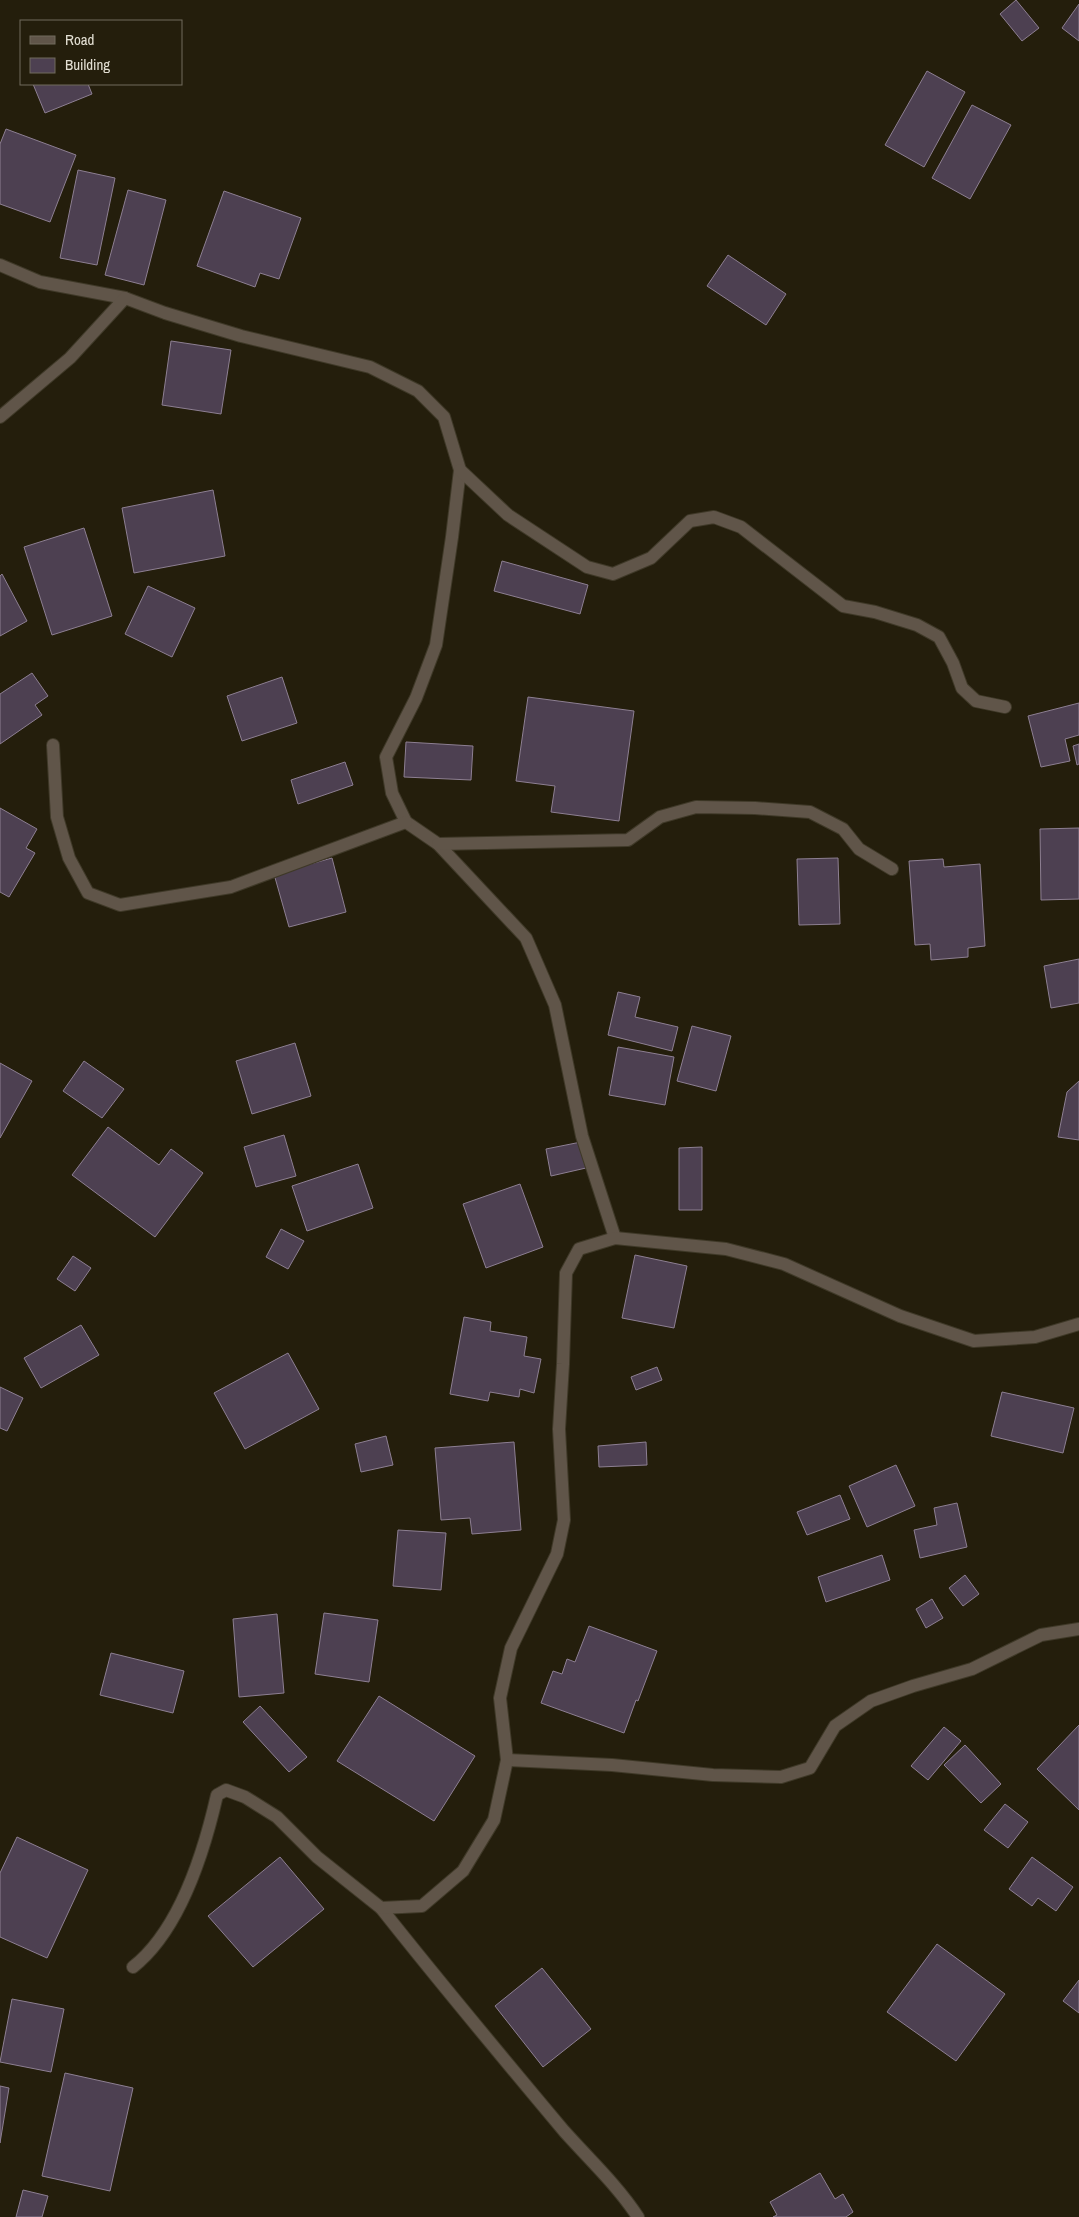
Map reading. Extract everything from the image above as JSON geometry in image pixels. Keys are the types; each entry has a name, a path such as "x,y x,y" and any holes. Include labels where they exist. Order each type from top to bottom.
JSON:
{"street":[{"path":"0,265 40,282 125,298 166,314 241,336 370,367 418,391 444,417 460,470 436,645 416,698 386,756 392,793 406,822 438,844 526,938 555,1005 582,1136 615,1238"},
{"path":"0,417 70,358 125,298"},
{"path":"460,470 508,515 587,567 613,574 651,558 690,521 714,516 741,528 843,606 875,612 916,625 939,637 953,663 962,688 976,701 1005,707"},
{"path":"53,745 56,817 69,858 88,893 120,904 231,887 406,822"},
{"path":"438,844 628,840 660,817 696,806 755,808 810,812 843,829 859,849 892,869"},
{"path":"381,1908 422,1906 462,1872 494,1820 507,1760 500,1698 510,1648 557,1554 564,1520 559,1429 566,1273 579,1249 615,1238 726,1250 784,1264 900,1316 974,1341 1035,1337 1079,1324"},
{"path":"507,1760 612,1765 713,1775 781,1777 810,1768 835,1726 871,1701 913,1686 972,1669 1041,1635 1079,1629"},
{"path":"133,1968 148,1956 181,1904 198,1858 217,1795 226,1790 245,1797 277,1817 317,1857 381,1908 440,1984 564,2131 624,2196 638,2217"}],"building":[{"path":"1016,0 1039,28 1022,41 1000,14"},
{"path":"1079,4 1079,41 1062,28"},
{"path":"927,71 965,92 924,167 885,145"},
{"path":"33,85 88,85 92,94 45,113"},
{"path":"972,105 1011,125 970,199 932,178"},
{"path":"6,129 76,155 50,222 0,204 0,144"},
{"path":"78,170 115,178 97,265 60,258"},
{"path":"128,190 166,200 144,285 105,275"},
{"path":"224,191 301,218 279,279 260,273 255,287 197,266"},
{"path":"728,255 786,294 766,325 707,286"},
{"path":"171,341 231,350 221,414 162,405"},
{"path":"213,490 225,556 134,573 122,508"},
{"path":"84,528 112,616 52,635 24,547"},
{"path":"502,561 588,585 580,614 494,591"},
{"path":"2,574 27,621 0,636 0,576"},
{"path":"148,586 195,608 172,657 125,634"},
{"path":"32,673 48,696 35,705 42,715 0,744 0,694"},
{"path":"282,677 297,723 242,741 227,696"},
{"path":"528,697 634,711 619,821 551,812 555,786 516,781"},
{"path":"1079,703 1079,735 1065,739 1070,761 1041,767 1028,716"},
{"path":"406,742 473,746 471,780 404,777"},
{"path":"1079,744 1079,764 1077,765 1073,746"},
{"path":"345,762 353,785 298,804 291,780"},
{"path":"0,808 37,829 26,848 35,853 9,897 0,892"},
{"path":"1079,828 1079,899 1041,900 1040,829"},
{"path":"332,858 346,912 289,927 274,874"},
{"path":"838,858 840,924 799,925 797,859"},
{"path":"943,859 944,867 980,864 985,946 968,948 968,957 931,960 930,944 915,945 909,861"},
{"path":"1079,959 1079,1003 1051,1008 1044,966"},
{"path":"618,992 640,997 635,1017 678,1027 672,1051 608,1035"},
{"path":"692,1026 731,1036 716,1091 677,1081"},
{"path":"295,1043 311,1096 252,1114 236,1061"},
{"path":"618,1047 674,1057 665,1105 609,1095"},
{"path":"84,1061 124,1089 102,1118 63,1091"},
{"path":"0,1063 32,1081 0,1138"},
{"path":"1079,1081 1079,1140 1058,1137 1067,1092"},
{"path":"108,1127 159,1165 171,1149 203,1173 155,1237 72,1175"},
{"path":"284,1135 296,1176 256,1187 244,1147"},
{"path":"581,1142 586,1168 551,1176 546,1149"},
{"path":"702,1147 702,1210 679,1210 679,1148"},
{"path":"358,1164 373,1208 307,1231 292,1186"},
{"path":"520,1184 543,1247 486,1268 463,1204"},
{"path":"281,1229 304,1241 288,1269 266,1257"},
{"path":"635,1255 687,1266 674,1328 622,1318"},
{"path":"73,1256 91,1268 75,1291 57,1279"},
{"path":"464,1317 491,1322 490,1331 527,1337 524,1356 541,1359 534,1393 520,1389 519,1397 490,1392 488,1401 450,1394"},
{"path":"81,1325 99,1355 41,1388 24,1358"},
{"path":"288,1353 319,1409 245,1449 214,1393"},
{"path":"657,1367 662,1380 636,1390 631,1377"},
{"path":"0,1387 23,1398 7,1431 0,1428"},
{"path":"1002,1392 1074,1408 1063,1453 991,1436"},
{"path":"386,1436 393,1465 361,1472 355,1444"},
{"path":"514,1442 521,1530 472,1534 470,1518 441,1520 435,1448"},
{"path":"646,1442 647,1465 599,1467 598,1446"},
{"path":"896,1465 915,1506 867,1527 849,1486"},
{"path":"840,1495 850,1519 807,1535 797,1512"},
{"path":"957,1503 967,1547 920,1558 914,1530 937,1525 934,1508"},
{"path":"398,1530 446,1533 441,1590 393,1586"},
{"path":"882,1555 890,1580 826,1602 818,1577"},
{"path":"965,1575 979,1594 963,1606 949,1588"},
{"path":"932,1599 943,1618 926,1628 916,1609"},
{"path":"324,1613 378,1620 369,1682 315,1674"},
{"path":"277,1614 284,1693 239,1697 233,1619"},
{"path":"589,1626 657,1651 624,1733 541,1703 553,1671 562,1674 567,1659 575,1662"},
{"path":"111,1653 184,1671 173,1713 100,1695"},
{"path":"379,1696 475,1756 434,1821 337,1761"},
{"path":"260,1706 307,1757 289,1772 243,1722"},
{"path":"1079,1725 1079,1810 1037,1769"},
{"path":"944,1727 961,1741 928,1780 911,1766"},
{"path":"965,1745 1001,1784 981,1803 944,1765"},
{"path":"1005,1804 1028,1822 1008,1848 984,1830"},
{"path":"17,1837 88,1870 47,1958 0,1937 0,1873"},
{"path":"280,1857 324,1909 253,1967 208,1916"},
{"path":"1032,1857 1073,1887 1056,1911 1038,1898 1032,1906 1009,1889"},
{"path":"937,1944 1005,1994 956,2061 887,2012"},
{"path":"542,1968 591,2029 543,2067 495,2006"},
{"path":"1079,1980 1079,2013 1063,2001"},
{"path":"12,1999 64,2009 51,2072 0,2062"},
{"path":"65,2073 133,2088 110,2191 42,2176"},
{"path":"0,2086 9,2088 0,2143"},
{"path":"820,2173 835,2199 843,2194 853,2212 846,2217 773,2217 777,2215 770,2202"},
{"path":"23,2190 48,2196 42,2217 16,2217"}]}
